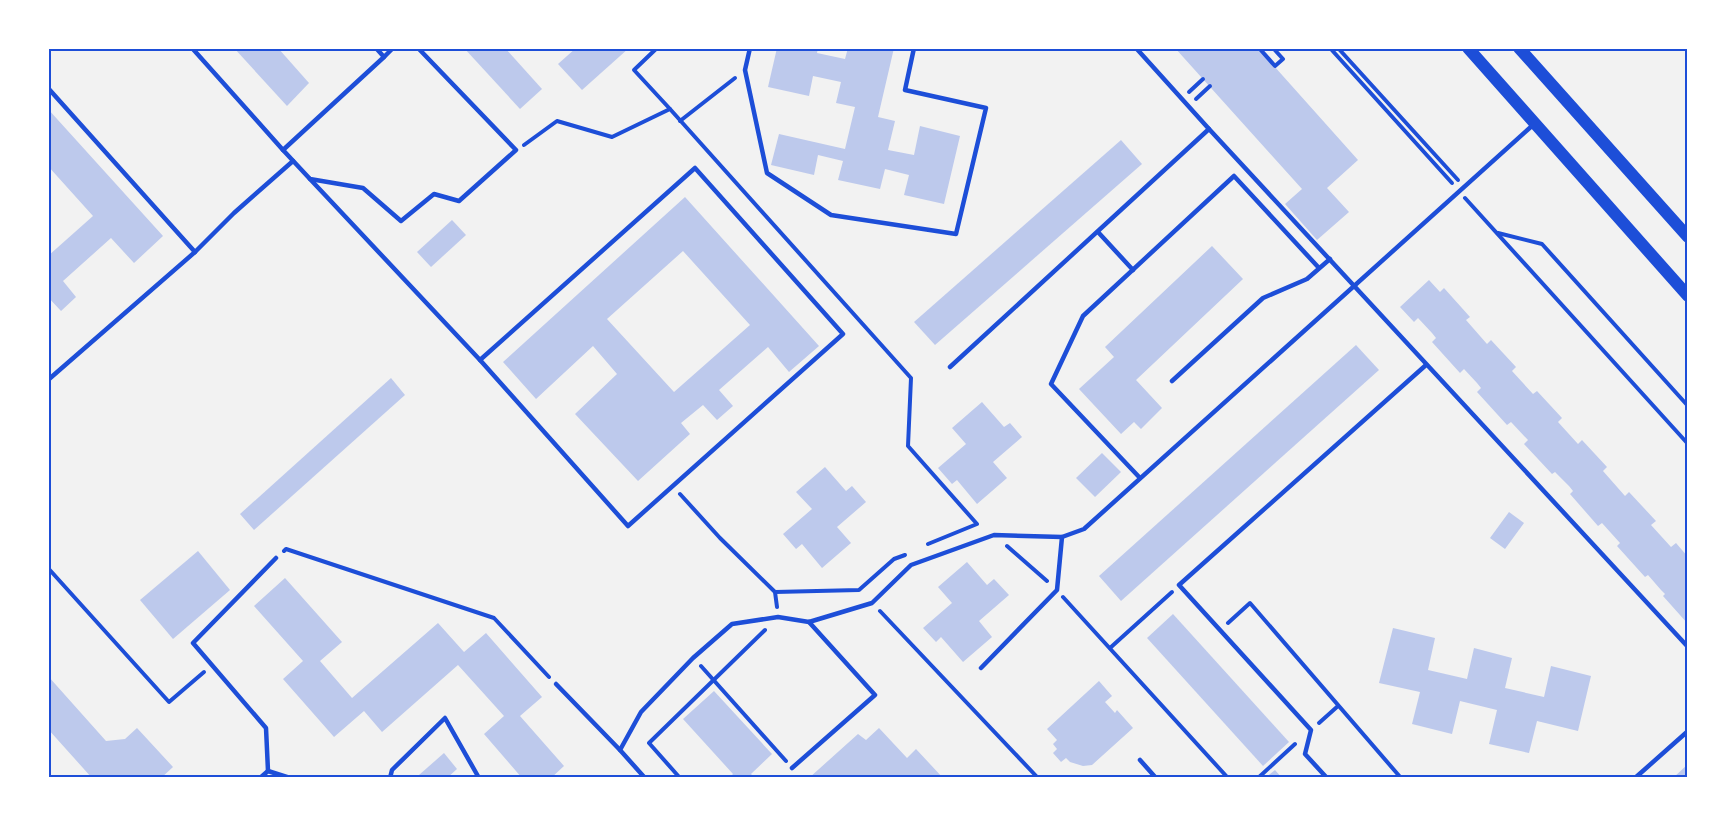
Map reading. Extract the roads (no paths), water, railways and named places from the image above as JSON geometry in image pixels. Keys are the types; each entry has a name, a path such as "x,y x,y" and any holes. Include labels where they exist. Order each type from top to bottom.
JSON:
{"main road":[{"path":"1468,48 1688,296"},
{"path":"1519,48 1688,237"}],"lane":[{"path":"192,48 293,161 480,360 628,526 843,334 694,168 480,360"},
{"path":"376,48 384,57"},
{"path":"283,150 393,48"},
{"path":"310,179 363,188 401,221 434,194 459,201 516,150 418,48"},
{"path":"750,48 745,70 767,173 831,215 956,234 986,108 905,90 914,48"},
{"path":"1136,48 1688,647"},
{"path":"48,88 195,252"},
{"path":"620,750 641,712 693,658 732,624 778,617 809,622 872,603 911,565 994,535 1062,537 1084,529 1535,123"},
{"path":"950,367 1209,129"},
{"path":"48,380 195,252 234,213 293,161"},
{"path":"1140,478 1051,384 1083,316 1234,176 1319,268"},
{"path":"1098,232 1133,270"},
{"path":"1172,381 1263,298 1307,279 1330,259"},
{"path":"1327,778 1305,754 1311,730 1179,585 1426,364"},
{"path":"981,668 1057,590 1062,537"},
{"path":"268,771 266,728 193,643 276,558"},
{"path":"792,768 875,695 809,622"},
{"path":"556,684 645,778"},
{"path":"390,778 392,771 445,718 479,778"},
{"path":"1635,778 1688,731"},
{"path":"1140,760 1156,778"},
{"path":"260,778 268,771"},
{"path":"268,771 290,778"}]}
